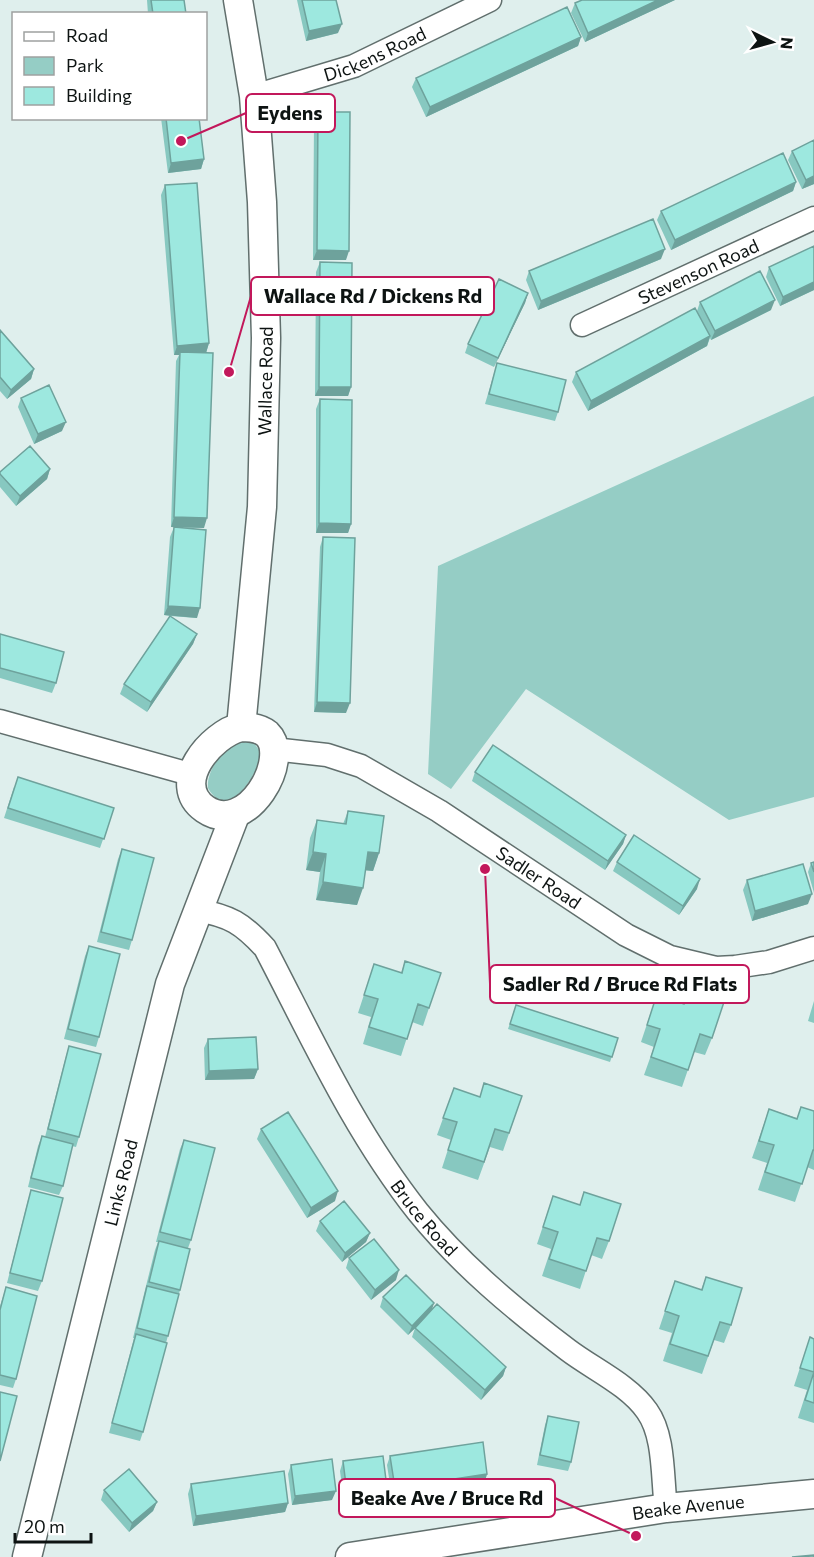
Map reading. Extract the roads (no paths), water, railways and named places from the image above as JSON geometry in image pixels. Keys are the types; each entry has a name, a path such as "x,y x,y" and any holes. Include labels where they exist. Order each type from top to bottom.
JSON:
{"street":[{"name":"Wallace Road","path":"238,0 254,96 262,202 266,338 262,507 241,727"},
{"name":"Dickens Road","path":"254,96 354,66 490,0"},
{"name":"Stevenson Road","path":"582,325 814,218"},
{"path":"0,721 194,775"},
{"path":"241,727 261,730 268,735 273,748 273,760 261,793 250,805 234,815 220,816 204,809 194,794 194,775 199,759 212,743 220,735 241,727"},
{"name":"Sadler Road","path":"273,748 327,755 361,766 439,811 626,935 670,957 716,968 735,967 769,962 814,948"},
{"name":"Links Road","path":"27,1557 170,984 234,815"},
{"name":"Bruce Road","path":"197,910 227,916 248,929 265,948 339,1094 377,1155 418,1212 460,1259 525,1318 631,1394 648,1411 658,1435 666,1508"},
{"name":"Beake Avenue","path":"350,1557 666,1508 814,1494"}],"place":[{"name":"Eydens","path":"181,141"},
{"name":"Wallace Rd / Dickens Rd","path":"229,372"},
{"name":"Sadler Rd / Bruce Rd Flats","path":"485,869"},
{"name":"Beake Ave / Bruce Rd","path":"636,1536"}]}
